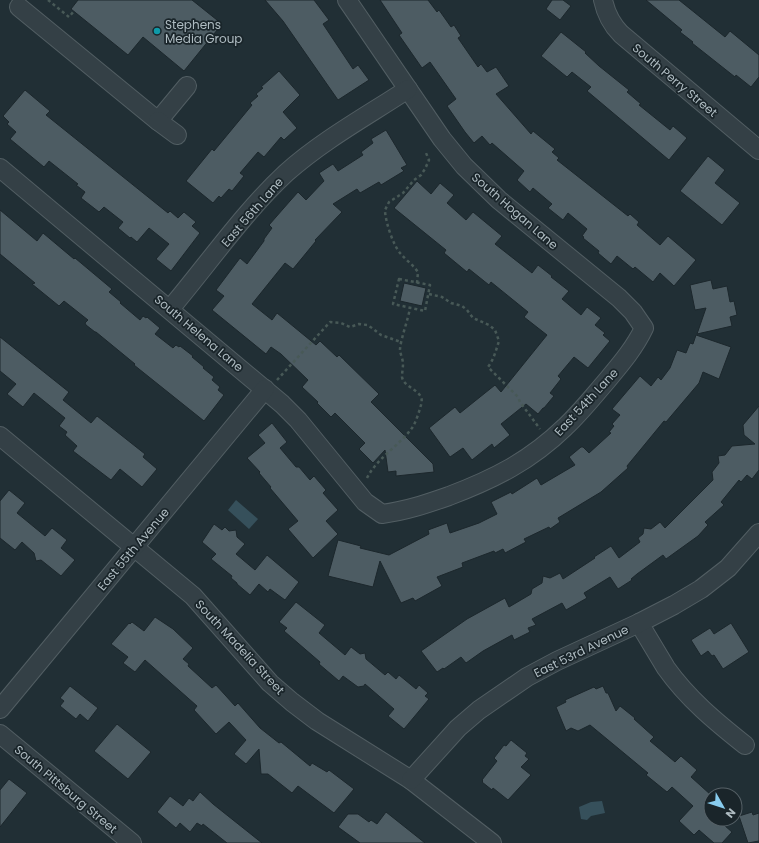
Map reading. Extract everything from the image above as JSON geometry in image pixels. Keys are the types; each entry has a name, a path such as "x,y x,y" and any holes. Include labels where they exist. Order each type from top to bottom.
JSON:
{"street":[{"name":"South Hogan Lane","path":"347,0 453,153 480,183 619,298 633,312 644,328"},
{"name":"South Perry Street","path":"603,0 605,11 612,25 621,34 759,150"},
{"path":"18,2 158,121 177,135"},
{"path":"158,121 186,86"},
{"name":"East 56th Lane","path":"170,309 261,198 286,173 313,150 408,89"},
{"name":"South Helena Lane","path":"0,168 170,309 270,385 365,502 382,514"},
{"name":"East 54th Lane","path":"382,514 402,512 464,490 516,466 566,427 627,356 637,342 644,328"},
{"name":"East 55th Avenue","path":"0,709 270,385"},
{"name":"South Madelia Street","path":"0,436 202,605 270,683 292,702 317,721 412,780 492,843"},
{"name":"East 53rd Avenue","path":"412,780 458,728 479,710 527,677 557,661 640,623 674,605 714,579 739,557 759,534"},
{"path":"640,623 666,668 686,693 709,716 745,745"},
{"name":"South Pittsburg Street","path":"0,734 132,843"}],"path":[{"path":"48,0 69,17 74,11"},
{"path":"417,283 418,272 396,248 394,241 389,234 385,210 389,202 403,193 426,169 429,160 426,153"},
{"path":"399,278 430,286 428,294 425,311 393,304 399,278"},
{"path":"428,294 442,297 451,303 462,306 473,318 489,325 495,330 499,341 495,350 494,360 488,367 518,397 520,402 543,432"},
{"path":"365,481 374,467 410,429 422,404 422,398 404,382 402,376 403,365 400,351 401,342 404,336 410,308"},
{"path":"270,385 330,322 341,323 350,327 359,324 367,325 381,335 401,342"}],"water":[{"path":"236,500 258,519 249,529 228,510"},
{"path":"602,801 605,813 591,816 587,820 581,819 579,807 591,802"}],"building":[{"name":"Stephens Media Group","path":"78,0 192,0 222,24 184,71 143,37 128,55 71,9"},
{"path":"265,0 314,0 329,20 323,24 353,69 358,65 369,80 338,100 283,21"},
{"path":"380,0 428,0 437,12 439,10 451,27 454,25 461,36 458,38 478,67 481,64 487,72 496,67 509,86 496,94 531,134 533,131 555,149 552,152 559,158 557,160 628,216 630,214 639,222 637,225 660,245 668,236 696,260 674,286 660,273 653,282 635,267 633,269 617,256 611,264 598,253 599,251 583,238 584,237 582,236 587,229 568,213 563,220 548,208 552,204 533,188 530,192 517,180 524,171 492,143 490,145 482,136 474,143 447,106 456,99 430,62 422,68 399,35 402,33"},
{"path":"552,0 563,0 571,6 560,20 546,9"},
{"path":"646,0 679,0 725,37 730,31 759,55 759,77 751,87 736,75 735,77 692,43 693,42 680,32 682,30"},
{"path":"561,32 586,52 585,53 599,66 629,90 627,92 641,104 639,105 670,130 673,126 687,138 669,160 587,91 591,87 572,72 567,77 541,56"},
{"path":"279,71 300,95 283,112 297,128 284,140 281,137 264,157 258,152 240,173 244,176 232,191 229,189 221,198 219,196 213,203 186,181 212,149 214,151 252,105 250,103 258,96 256,94 263,88 261,87"},
{"path":"25,90 50,111 46,115 168,213 170,211 178,218 184,212 196,222 192,226 200,233 171,271 156,259 169,244 149,228 137,242 131,237 130,238 118,228 123,222 104,207 99,212 81,198 85,192 76,185 78,184 49,161 44,167 10,139 16,132 7,124 9,122 3,116"},
{"path":"386,130 407,165 401,168 404,171 381,185 379,182 360,193 357,189 333,204 342,212 315,240 316,241 293,269 285,263 252,304 272,320 277,313 316,345 320,341 337,357 339,355 379,394 371,402 433,464 434,472 396,476 396,471 388,472 385,450 373,463 359,449 365,443 335,413 331,417 317,403 318,402 302,387 308,380 281,354 271,347 266,354 212,310 224,296 216,290 240,258 247,264 272,228 269,225 298,192 306,200 324,181 319,173 333,164 338,171 363,155 361,152 373,143 371,139"},
{"path":"708,156 725,170 715,183 740,203 722,225 680,191"},
{"path":"417,181 431,194 440,183 454,195 447,203 466,220 473,212 502,236 495,244 532,273 538,265 552,276 551,277 569,291 562,299 581,315 587,307 601,318 595,325 605,333 603,335 610,341 588,368 574,357 558,376 561,379 550,393 554,396 544,408 538,414 526,404 501,424 510,435 494,448 492,444 472,460 463,448 450,457 429,428 455,407 460,413 495,385 501,392 547,335 524,317 528,312 491,282 489,285 469,269 467,272 444,253 446,250 394,208"},
{"path":"0,210 37,241 43,233 112,289 109,292 140,320 143,316 146,318 147,317 160,328 155,334 173,348 176,345 179,347 180,346 193,356 192,357 214,377 212,380 220,387 218,390 224,395 204,421 86,325 85,323 88,320 64,301 59,306 32,284 35,283 0,254"},
{"path":"711,280 713,289 727,286 730,302 734,301 737,315 730,317 732,326 697,334 706,308 695,310 690,285"},
{"path":"404,283 426,288 422,306 400,301"},
{"path":"696,335 731,347 719,379 703,372 699,383 666,422 664,421 627,466 628,468 601,492 558,518 560,522 550,529 549,527 524,539 526,542 505,553 503,549 495,553 494,551 462,563 463,567 437,577 442,586 415,601 413,598 401,603 380,561 373,587 328,576 338,540 361,546 360,548 389,555 429,534 428,530 447,523 450,533 479,523 497,514 491,502 511,492 512,494 537,478 541,485 575,465 569,457 581,447 589,453 611,433 609,432 614,426 612,424 620,415 612,409 640,376 651,386 658,377 661,380 670,368 677,350 686,353 690,343 693,344"},
{"path":"0,337 69,392 63,400 91,423 97,416 145,454 143,457 157,469 142,487 120,469 111,480 73,451 77,446 65,435 67,432 59,426 65,418 34,393 23,407 7,394 16,384 0,371"},
{"path":"759,406 759,470 752,479 747,475 741,482 739,480 721,502 724,505 705,522 708,525 698,536 666,559 663,555 637,574 631,579 632,580 618,589 610,577 584,593 587,598 566,610 562,603 532,619 536,625 528,628 530,632 514,640 512,635 483,651 466,663 461,657 437,672 421,651 467,619 505,598 509,607 531,594 532,589 542,583 543,576 550,578 560,573 563,579 611,546 619,558 640,542 638,538 643,534 644,528 651,529 660,522 665,528 713,480 712,472 719,463 718,456 725,455 732,446 755,444 744,435 743,425"},
{"path":"272,423 287,442 280,448 296,467 299,467 310,480 314,476 326,490 323,493 338,510 326,521 338,534 313,558 288,529 298,521 270,488 271,487 259,473 260,472 247,458 265,443 258,435"},
{"path":"9,490 25,503 17,513 45,536 52,528 67,540 61,548 75,560 61,576 41,560 36,561 34,553 22,542 15,550 0,538 0,501"},
{"path":"214,524 222,530 225,527 229,531 236,530 237,537 245,544 236,554 255,570 267,555 299,582 285,600 270,589 268,592 259,584 250,595 231,578 232,576 211,559 216,554 202,542"},
{"path":"296,602 325,625 319,633 345,655 351,647 360,654 365,653 366,659 385,675 388,672 396,679 399,675 416,689 419,685 428,693 425,696 429,699 404,729 388,716 394,709 365,684 364,686 358,687 343,676 339,681 319,664 320,662 284,631 287,628 279,622"},
{"path":"155,617 173,629 193,648 183,659 189,664 188,666 212,688 216,685 235,706 238,703 260,728 279,743 281,742 310,766 312,763 327,772 329,770 354,789 334,813 298,786 292,793 268,774 261,774 259,749 246,764 234,754 246,740 229,722 216,734 194,710 197,706 145,660 135,672 123,663 128,657 111,644 129,623 130,624 132,622 144,631"},
{"path":"731,623 749,652 723,669 714,655 712,656 708,651 701,656 691,640 710,628 714,634"},
{"path":"70,686 98,708 88,721 80,714 76,719 60,706 64,701 60,698"},
{"path":"603,686 606,693 608,693 616,711 620,706 635,718 634,719 654,737 650,741 675,762 681,756 697,770 691,777 703,788 703,827 726,827 732,832 722,843 714,843 699,830 694,835 679,821 693,806 672,787 667,792 646,775 648,773 590,725 578,731 571,728 566,731 556,707 566,702 565,700 594,687 596,689"},
{"path":"117,724 151,752 128,779 94,751"},
{"path":"511,740 527,753 525,756 529,759 521,767 531,775 508,800 493,788 492,790 482,782 482,780 497,761 494,758 504,745 506,746"},
{"path":"9,779 27,793 0,827 0,790"},
{"path":"200,792 262,843 227,843 203,824 202,826 197,823 190,832 180,823 176,828 157,812 170,796 183,806 189,798 193,801"},
{"path":"386,812 425,843 360,843 338,827 348,814 358,814 369,822 371,820 377,824"},
{"path":"752,812 753,815 759,813 759,841 748,843 743,827 743,815"}],"place":[{"name":"Stephens Media Group","path":"157,31"}]}
